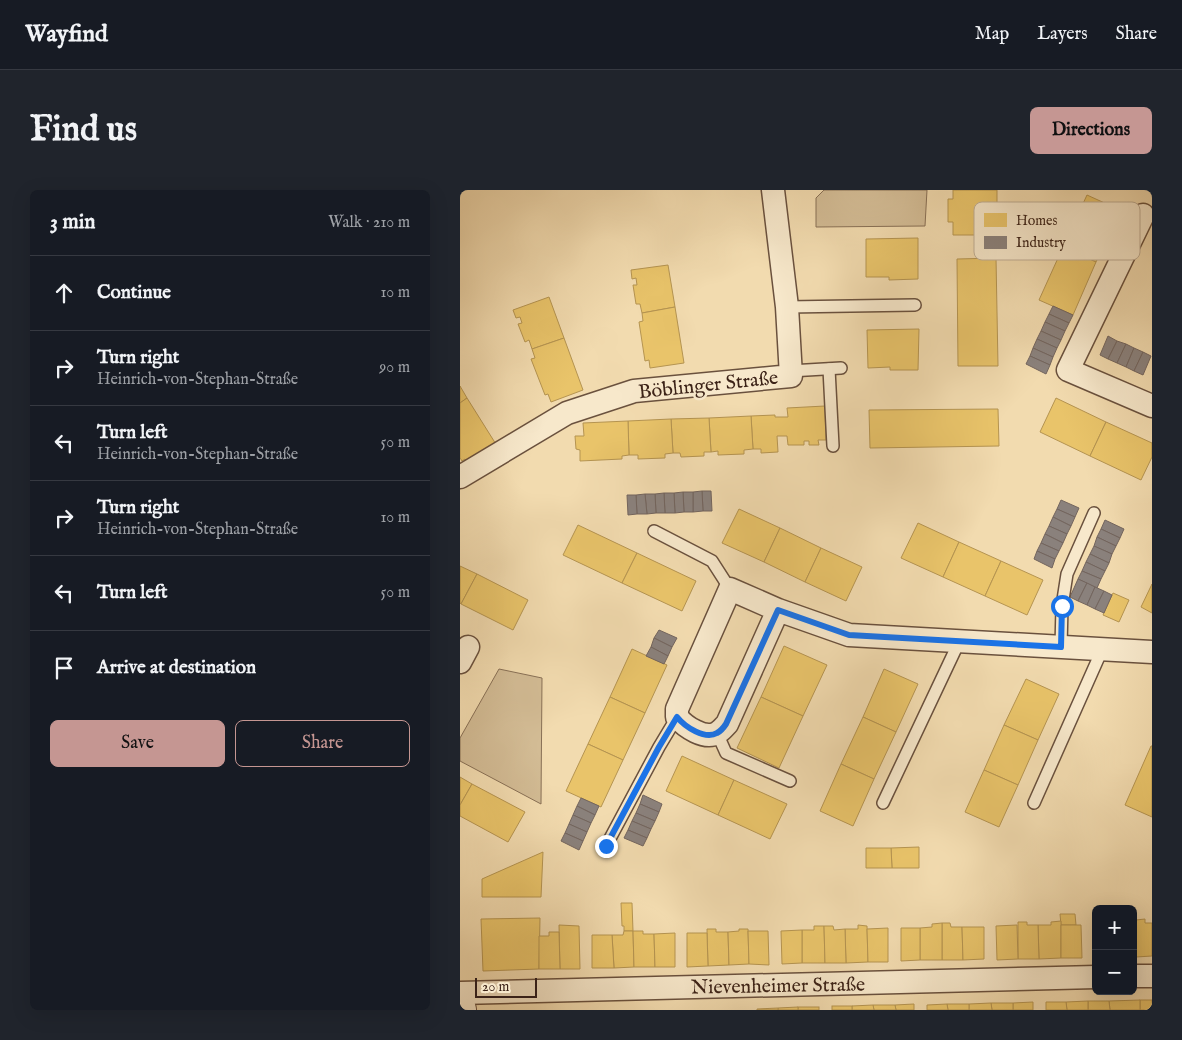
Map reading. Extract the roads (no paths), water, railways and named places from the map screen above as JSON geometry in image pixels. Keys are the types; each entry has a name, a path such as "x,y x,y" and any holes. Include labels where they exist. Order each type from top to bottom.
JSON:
{"street":[{"name":"Böblinger Straße","path":"460,477 567,413 634,390 791,376 787,307 773,190"},
{"path":"1140,221 1143,215"},
{"path":"1121,260 1068,370 1152,406"},
{"path":"778,610 726,724 717,734 706,735 683,724 677,717 677,709 730,589 778,610 849,635 1152,652"},
{"path":"1137,976 1152,976"},
{"name":"Nievenheimer Straße","path":"460,992 1092,977"},
{"path":"460,1002 462,1010"}],"lane":[{"path":"787,307 915,305"},
{"path":"790,371 835,368 833,446"},
{"path":"1061,647 1062,606 1067,574 1094,513"},
{"path":"654,531 712,561 730,589"},
{"path":"884,804 959,642"},
{"path":"1034,803 1102,650"},
{"path":"606,846 677,717"},
{"path":"717,734 726,753 790,781"}]}
